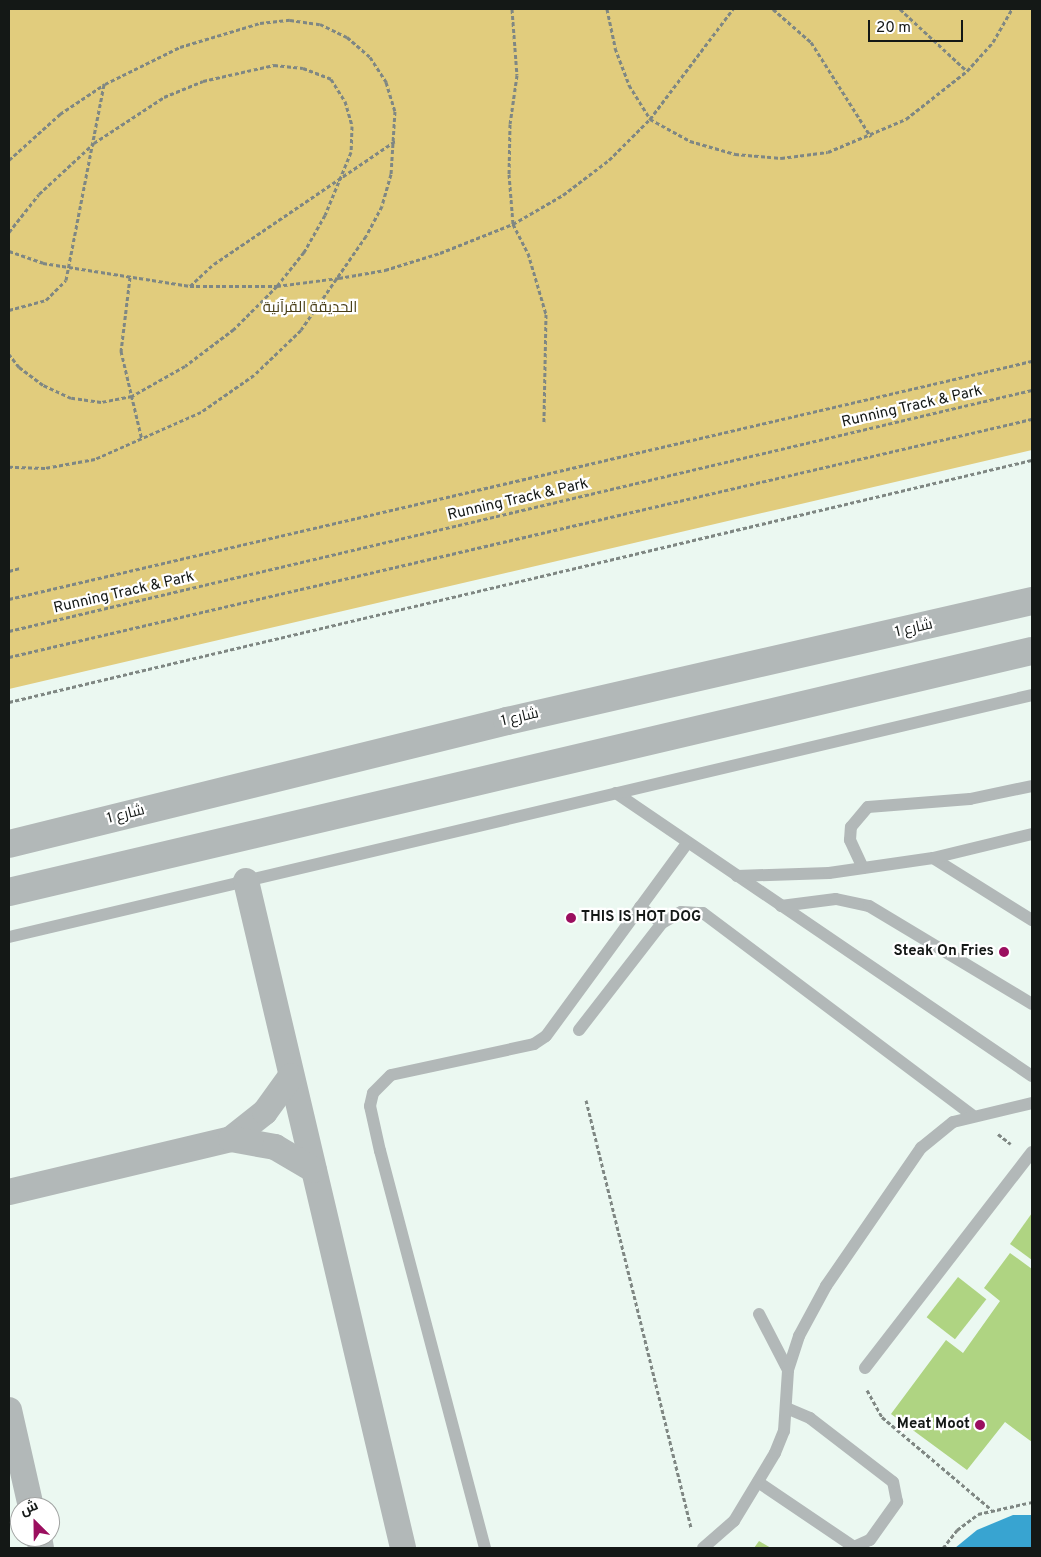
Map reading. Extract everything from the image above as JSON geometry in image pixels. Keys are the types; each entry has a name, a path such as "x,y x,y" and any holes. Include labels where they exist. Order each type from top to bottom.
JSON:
{"street":[{"name":"شارع 1","path":"9,844 507,721 1032,601"},
{"path":"9,892 1032,651"},
{"path":"246,881 403,1548"},
{"path":"230,1139 265,1112 291,1076"},
{"path":"9,1192 230,1139 275,1147 314,1170"},
{"path":"9,1410 30,1497"}],"lane":[{"path":"9,937 1032,695"},
{"path":"864,868 850,840 851,827 868,807 970,799 1032,786"},
{"path":"616,793 1032,1076"},
{"path":"737,876 864,868 933,858 1030,836"},
{"path":"485,1548 479,1533 373,1120 373,1093 391,1075 540,1040 687,843"},
{"path":"933,858 1032,920"},
{"path":"781,906 836,899 869,906 1032,1004"},
{"path":"640,907 662,923"},
{"path":"579,1030 662,923 670,916 692,911 713,919 972,1115"},
{"path":"703,1548 724,1534 758,1482 781,1442 787,1408 788,1370 799,1336 826,1286 921,1148 935,1133 972,1115 1032,1103"},
{"path":"865,1368 1031,1154"},
{"path":"758,1314 788,1370"},
{"path":"758,1482 854,1547 870,1540 897,1502 893,1482 810,1418 787,1408"},
{"path":"476,1548 479,1533"}],"path":[{"path":"512,9 517,75 510,124 513,224 528,253 546,314 544,422"},
{"path":"606,9 615,48 629,85 650,119 690,141 726,152 781,158 828,152 871,136 906,119 967,71 993,42 1012,9"},
{"path":"9,251 70,267 190,286 277,286 339,278 440,253 513,224 563,195 609,160 650,119 732,9"},
{"path":"773,9 811,42 871,136"},
{"path":"900,9 967,71"},
{"path":"9,160 60,114 104,84 180,47 220,34 290,20 320,24 347,37 370,57 388,89 395,111 392,174 382,206 339,278 301,330 254,375 201,412 96,459 45,468 9,467"},
{"path":"9,232 39,194 94,144 164,97 203,81 274,65 303,68 331,79 345,101 352,126 351,152 344,176 304,252 277,286 234,329 185,366 132,396 102,402 71,398 43,385 19,367 9,354"},
{"path":"9,310 46,300 58,292 70,267 104,84"},
{"path":"190,286 214,264 395,141"},
{"path":"130,277 120,338 142,440"},
{"path":"9,599 1032,361"},
{"name":"Running Track & Park","path":"9,631 1032,390"},
{"path":"9,657 1032,419"},
{"path":"9,702 1032,460"},
{"path":"9,571 20,568"},
{"path":"586,1100 691,1532"},
{"path":"972,1115 1031,1154"},
{"path":"865,1368 868,1394 882,1418 992,1509"},
{"path":"943,1548 967,1521 992,1509 1032,1502"}],"green space":[{"name":"الحديقة القرآنية","path":"9,9 1032,9 1032,450 9,689"}],"water":[{"path":"1013,1515 1032,1515 1032,1548 955,1548 977,1530"}],"building":[{"path":"1032,1213 1032,1260 1010,1244"},
{"path":"1010,1253 1032,1269 1032,1442 1005,1422 967,1470 891,1414 946,1340 963,1353 1000,1301 984,1288"},
{"path":"958,1277 986,1299 955,1339 927,1317"},
{"path":"759,1541 771,1548 754,1548"}],"place":[{"name":"THIS IS HOT DOG","path":"571,918"},
{"name":"Steak On Fries","path":"1004,952"},
{"name":"Meat Moot","path":"980,1425"}]}
